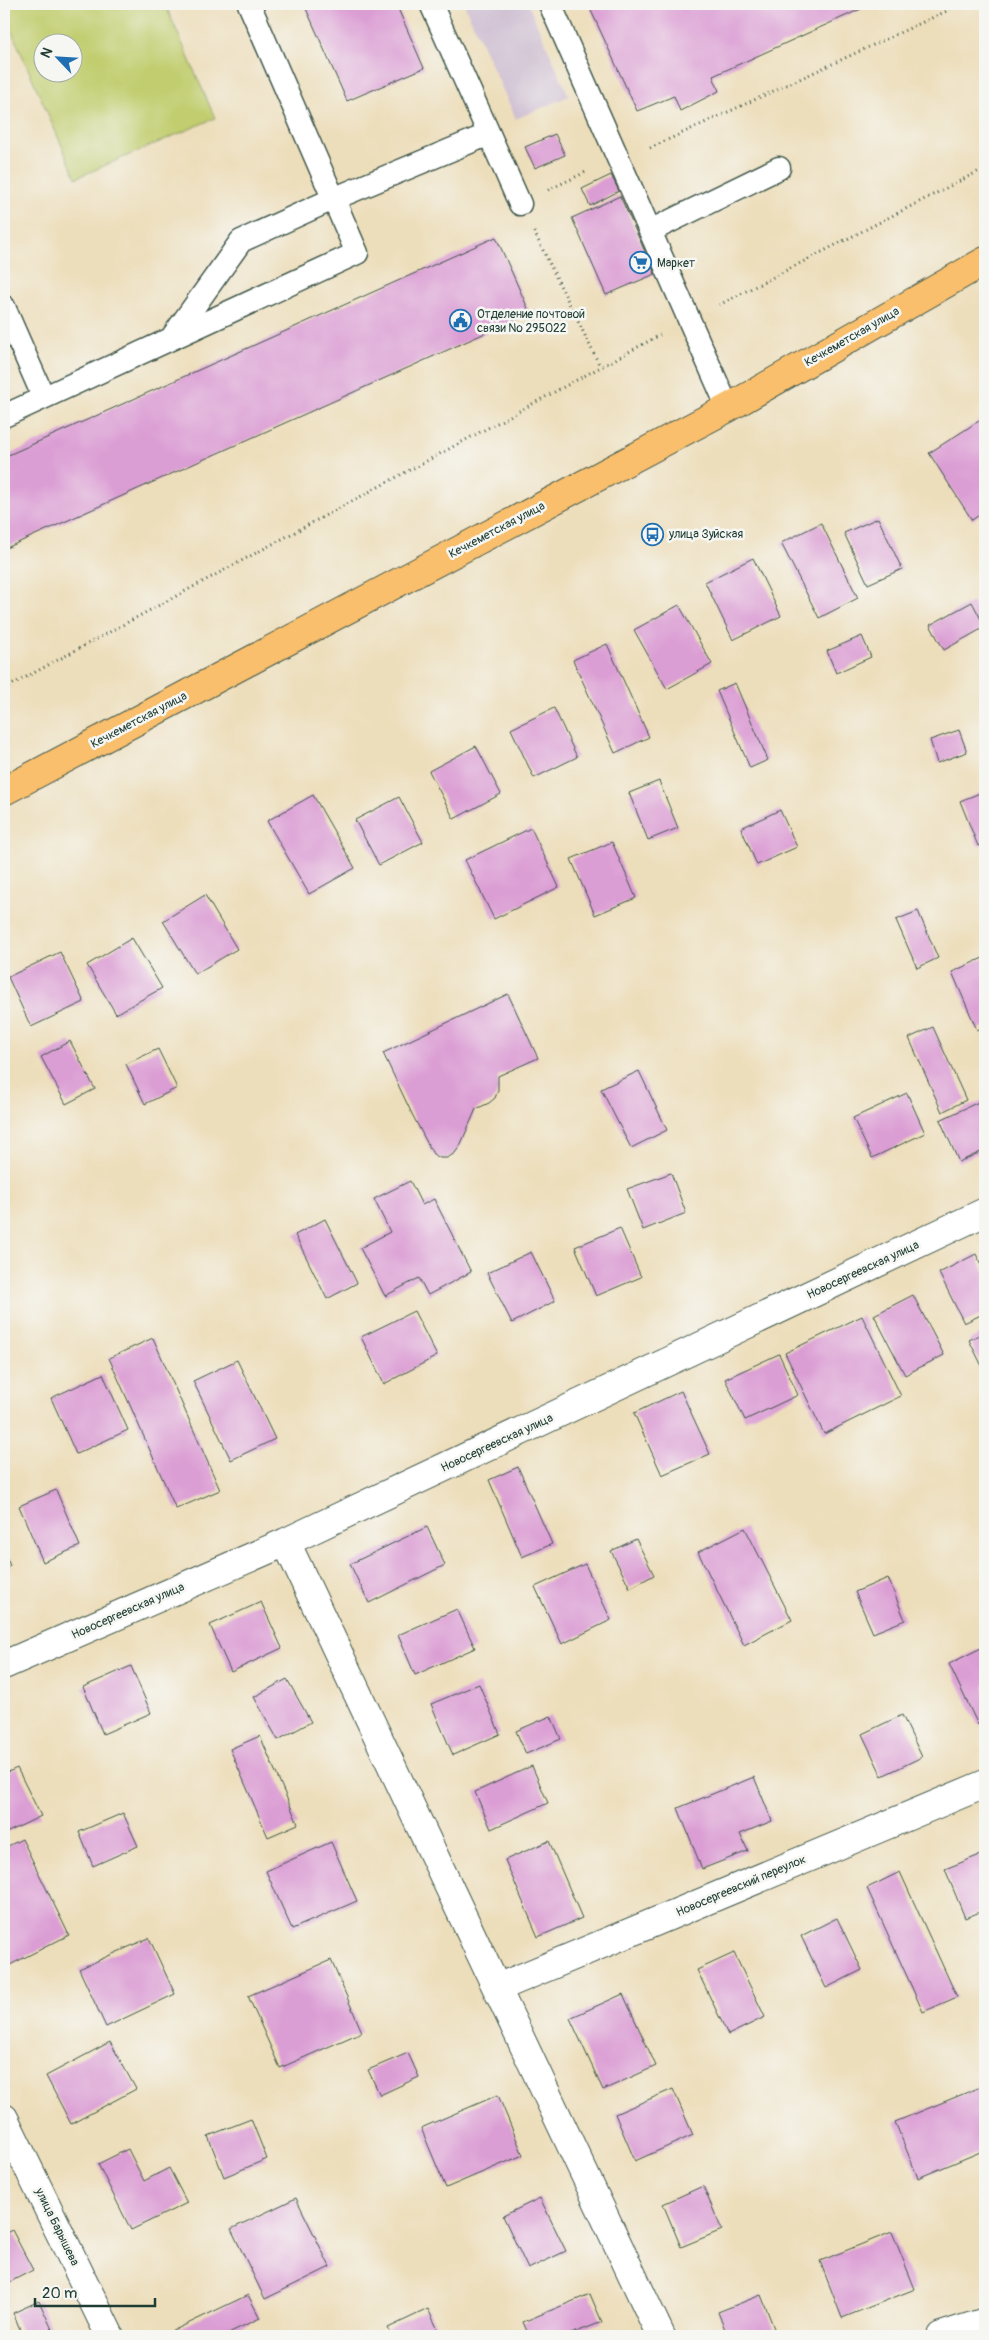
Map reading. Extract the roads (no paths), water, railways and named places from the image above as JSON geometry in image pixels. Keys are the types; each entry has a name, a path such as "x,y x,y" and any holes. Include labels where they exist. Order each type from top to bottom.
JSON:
{"main road":[{"name":"Кечкеметская улица","path":"4,791 728,408 985,262"}],"street":[{"name":"Новосергеевская улица","path":"4,1665 286,1542 985,1212"},
{"path":"286,1542 661,2336"},
{"name":"Новосергеевский переулок","path":"497,1988 985,1784"},
{"name":"улица Барышева","path":"4,2118 110,2336"},
{"path":"941,2336 985,2322"}],"lane":[{"path":"4,416 43,396 357,254 249,4"},
{"path":"431,4 520,204"},
{"path":"550,4 728,408"},
{"path":"172,338 241,241 334,199 488,134"},
{"path":"650,231 779,168"},
{"path":"4,307 43,396"}],"place":[{"name":"Маркет","path":"641,263"},
{"name":"Отделение почтовой связи № 295022","path":"461,321"},
{"name":"улица Зуйская","path":"653,534"}]}
